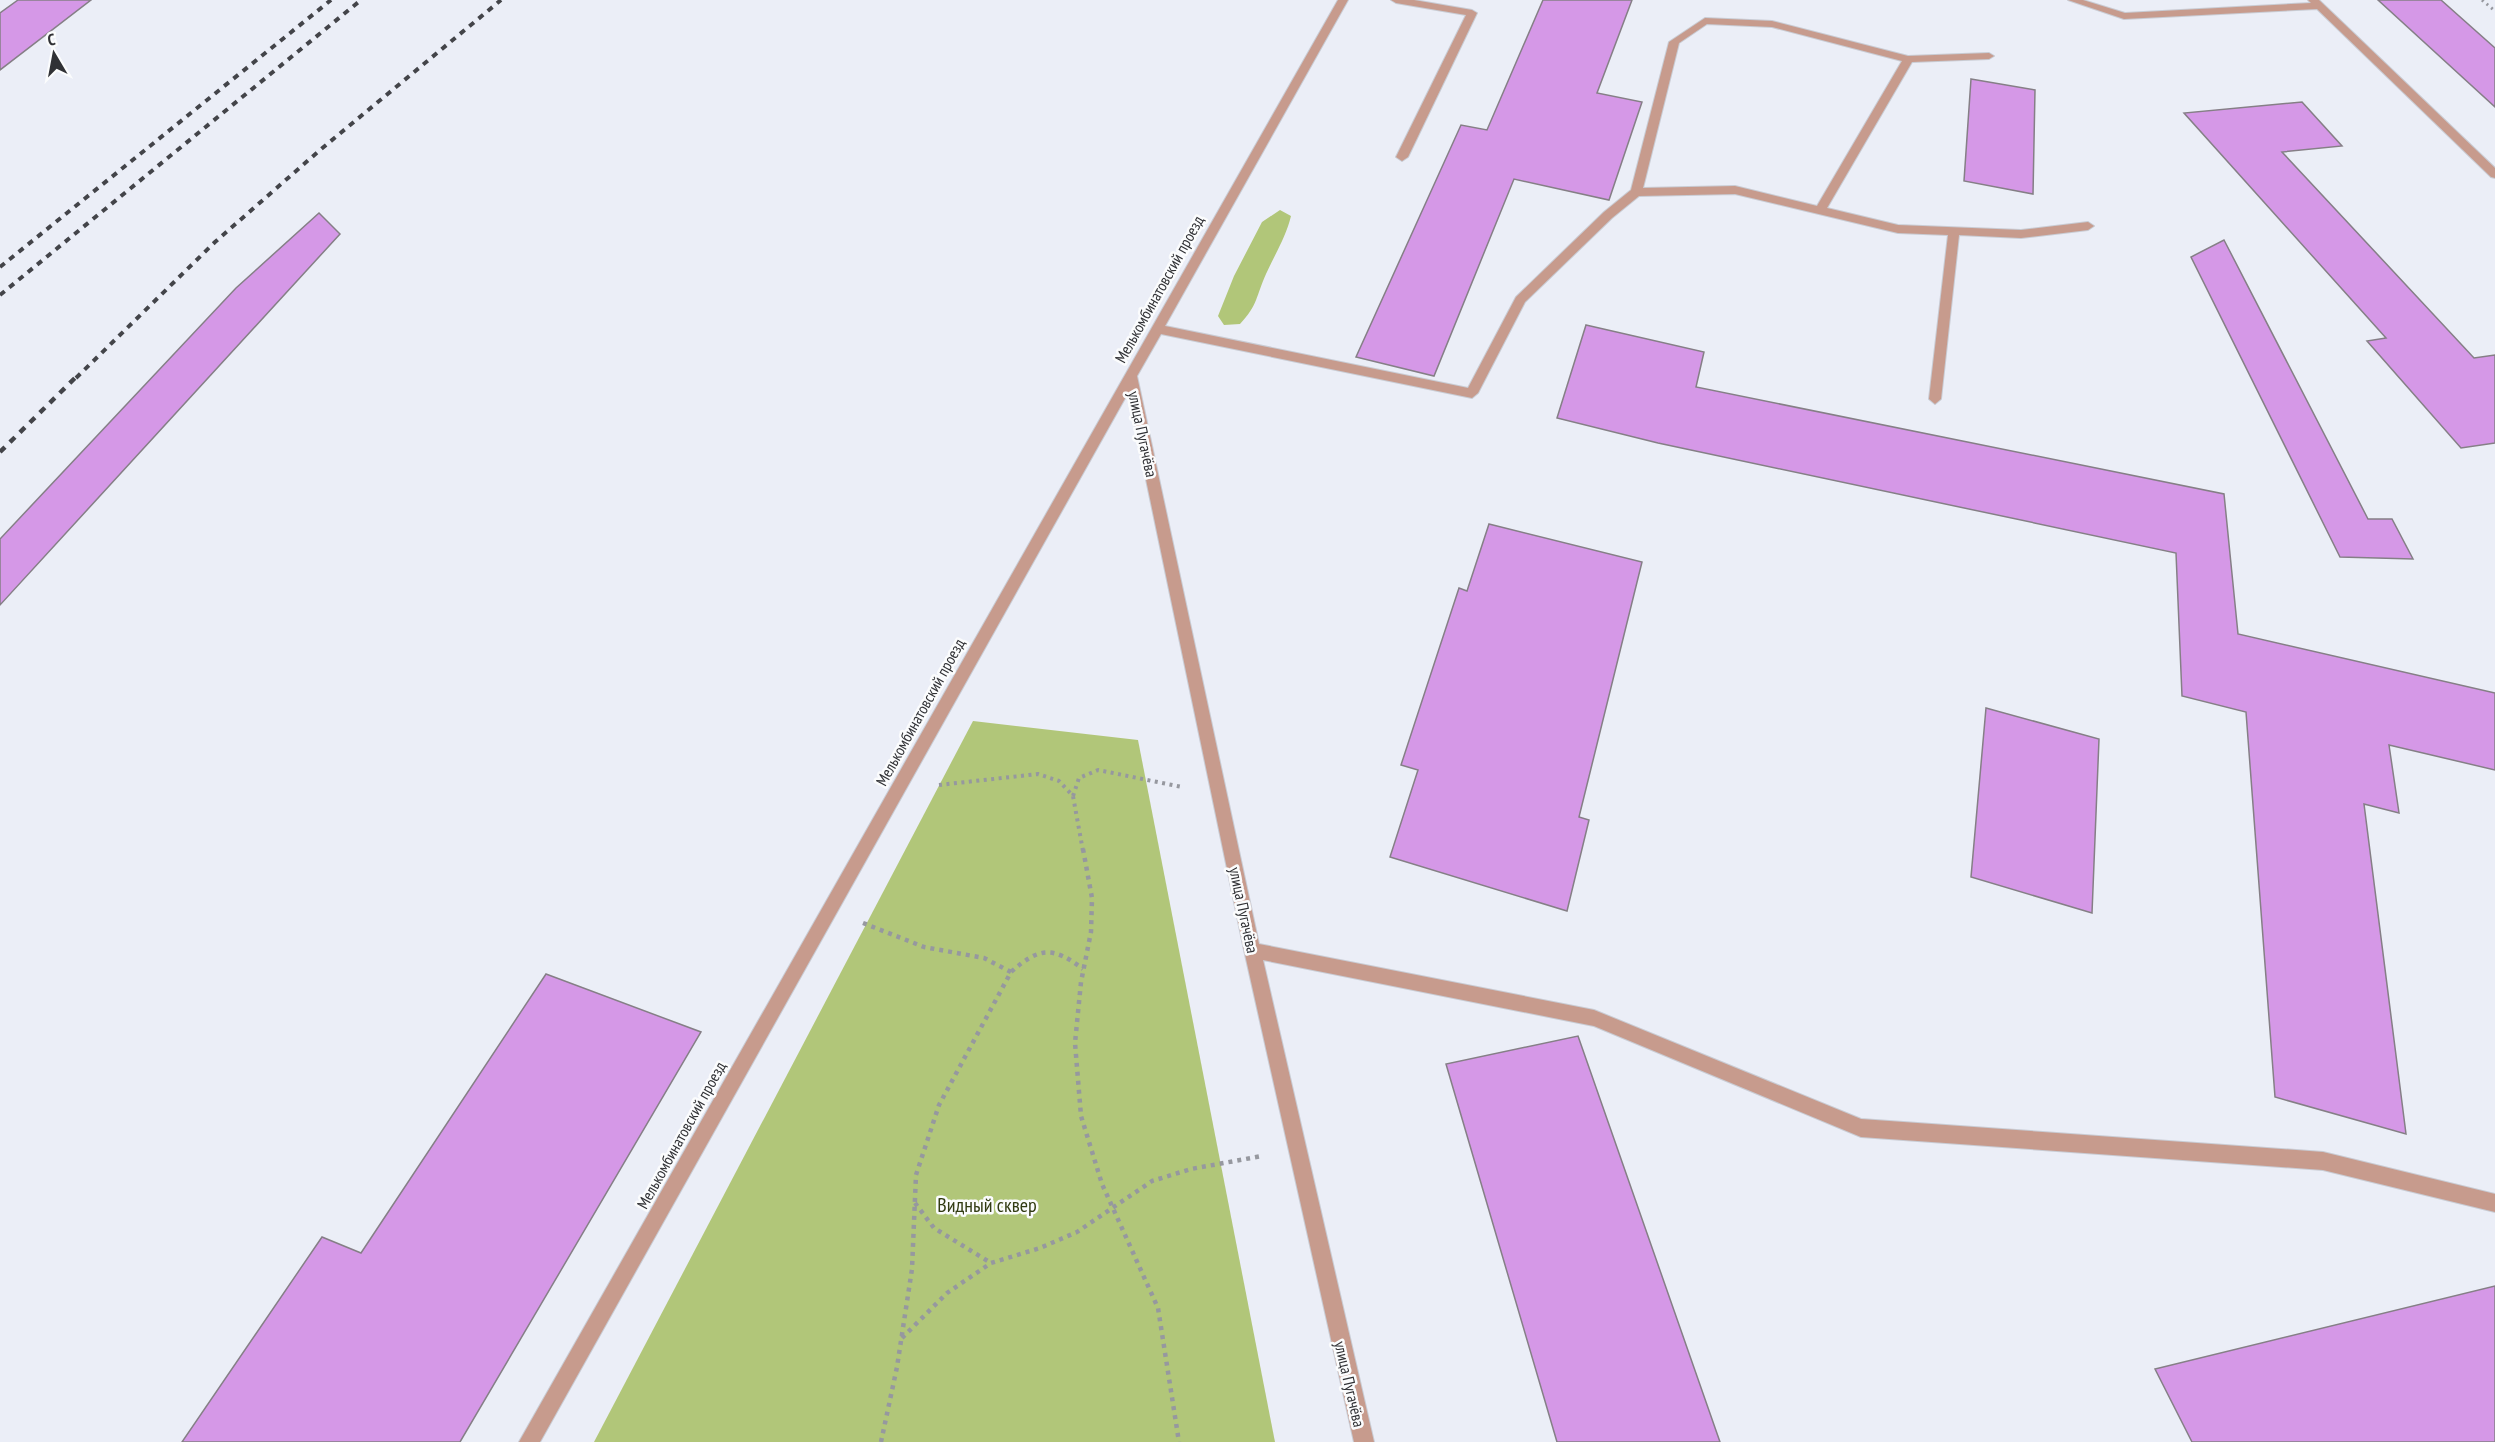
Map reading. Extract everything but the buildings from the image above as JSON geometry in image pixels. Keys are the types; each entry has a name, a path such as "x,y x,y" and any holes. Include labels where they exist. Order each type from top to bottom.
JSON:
{"street":[{"name":"Мелькомбинатовский проезд","path":"529,1442 1343,0"},
{"path":"1396,0 1472,13 1402,157"},
{"path":"2073,0 2124,16 2317,3 2495,174"},
{"path":"1157,330 1472,393 1520,300 1608,215 1636,192 1674,42 1705,21 1772,24 1908,59 1989,56"},
{"path":"1820,211 1908,59"},
{"path":"1636,192 1735,190 1898,229 2021,234 2088,226"},
{"path":"1935,399 1954,231"},
{"name":"улица Пугачёва","path":"1131,376 1252,950 1364,1442"},
{"path":"1252,950 1594,1018 1861,1128 2323,1161 2495,1203"}],"path":[{"path":"2482,0 2495,11"},
{"path":"1179,1442 1158,1308 1102,1184 1081,1116 1075,1043 1083,969 1091,932 1092,898 1073,796 1079,778 1098,770 1219,795"},
{"path":"897,790 1038,774 1059,781 1073,796"},
{"path":"830,909 933,950 974,955 999,962 1011,972"},
{"path":"881,1442 912,1269 916,1175 939,1105 1011,972 1026,958 1048,950 1067,955 1083,969"},
{"path":"901,1339 947,1293 991,1263 1040,1248 1077,1232 1152,1181 1191,1169 1297,1150"},
{"path":"915,1202 934,1228 991,1263"}],"green space":[{"path":"1280,210 1291,216 1289,224 1254,306 1240,324 1224,325 1218,316 1234,276 1262,222"},
{"name":"Видный сквер","path":"973,721 1138,740 1275,1442 594,1442"}],"railway":[{"path":"0,267 331,0"},
{"path":"0,295 361,0"},
{"path":"76,378 215,242 320,150 501,0"},
{"path":"0,452 77,376"}]}
